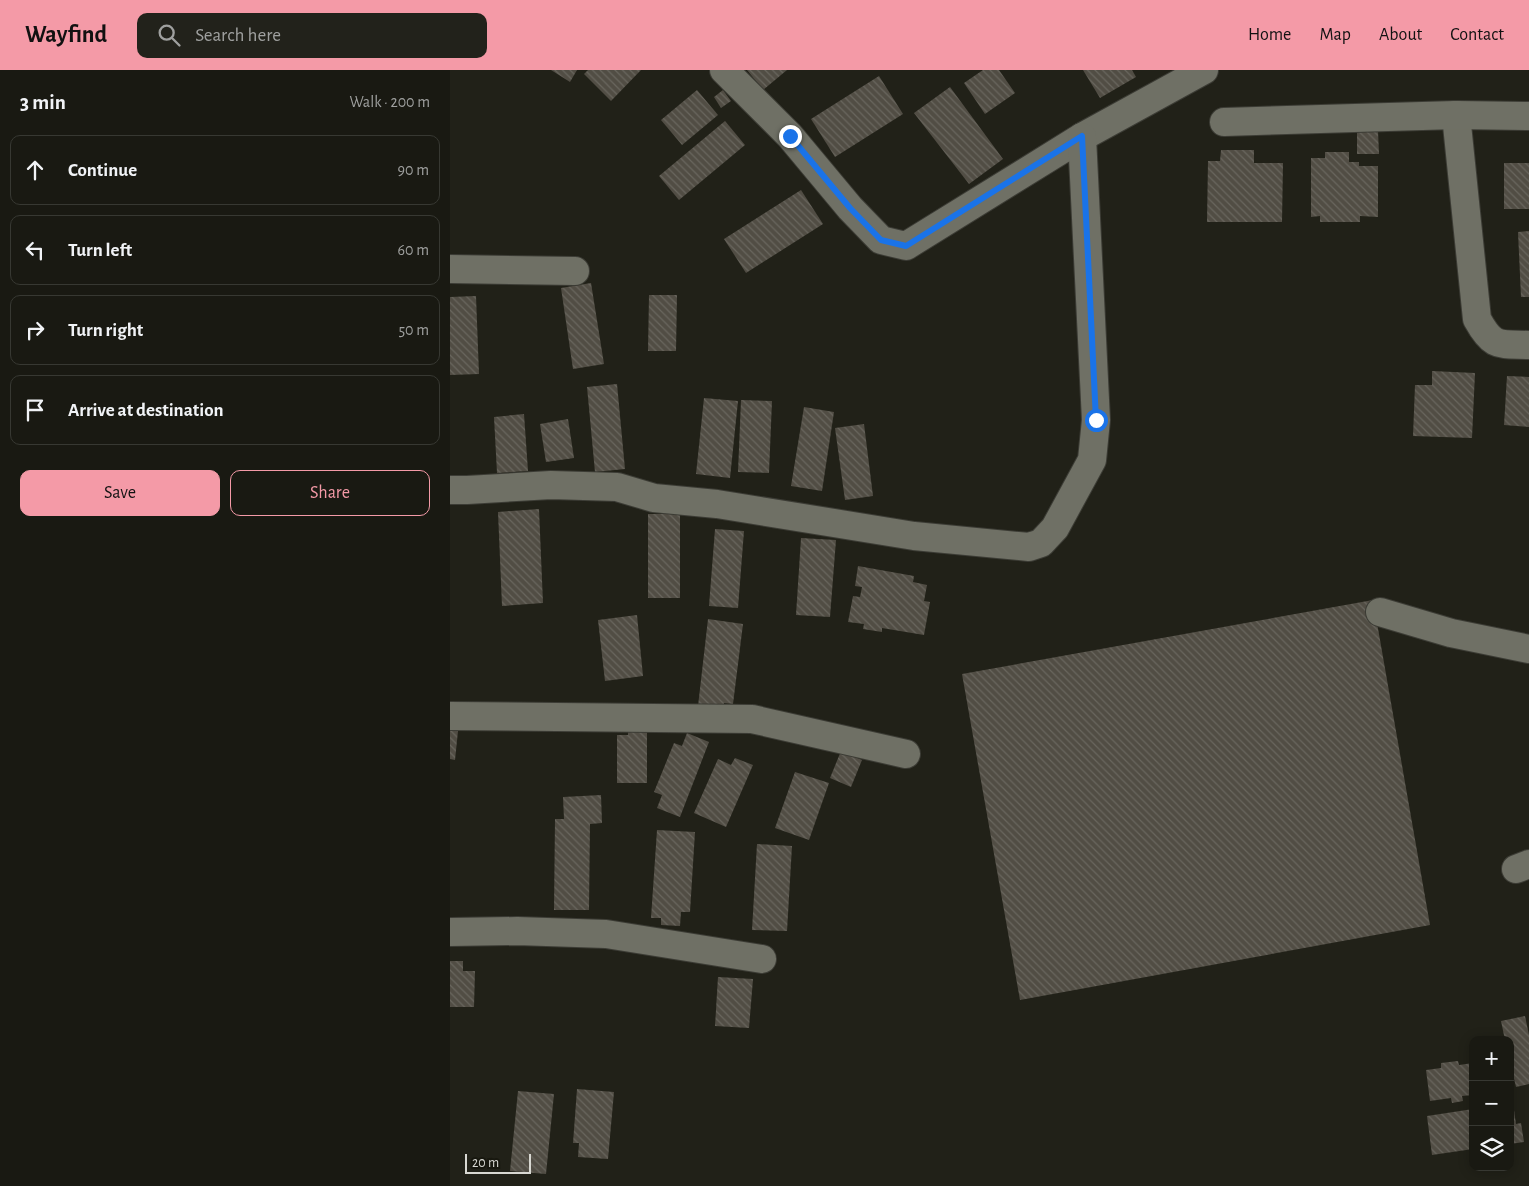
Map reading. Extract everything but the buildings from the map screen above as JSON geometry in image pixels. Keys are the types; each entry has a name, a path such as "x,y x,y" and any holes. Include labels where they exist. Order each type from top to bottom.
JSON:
{"street":[{"path":"724,70 790,136 850,208 881,240 906,246 1082,136 1204,70"},
{"path":"1224,122 1456,115 1529,116"},
{"path":"1456,115 1477,319 1486,336 1499,344 1529,345"},
{"path":"450,490 551,485 617,487 654,498 717,504 914,536 1029,547 1041,543 1055,528 1092,460 1096,420 1082,136"},
{"path":"450,269 575,271"},
{"path":"1380,612 1451,634 1529,649"},
{"path":"450,716 752,719 906,754"},
{"path":"450,932 517,931 606,934 762,959"}],"route":[{"path":"790,136 850,208 881,240 906,246 1082,136 1096,420"}]}
